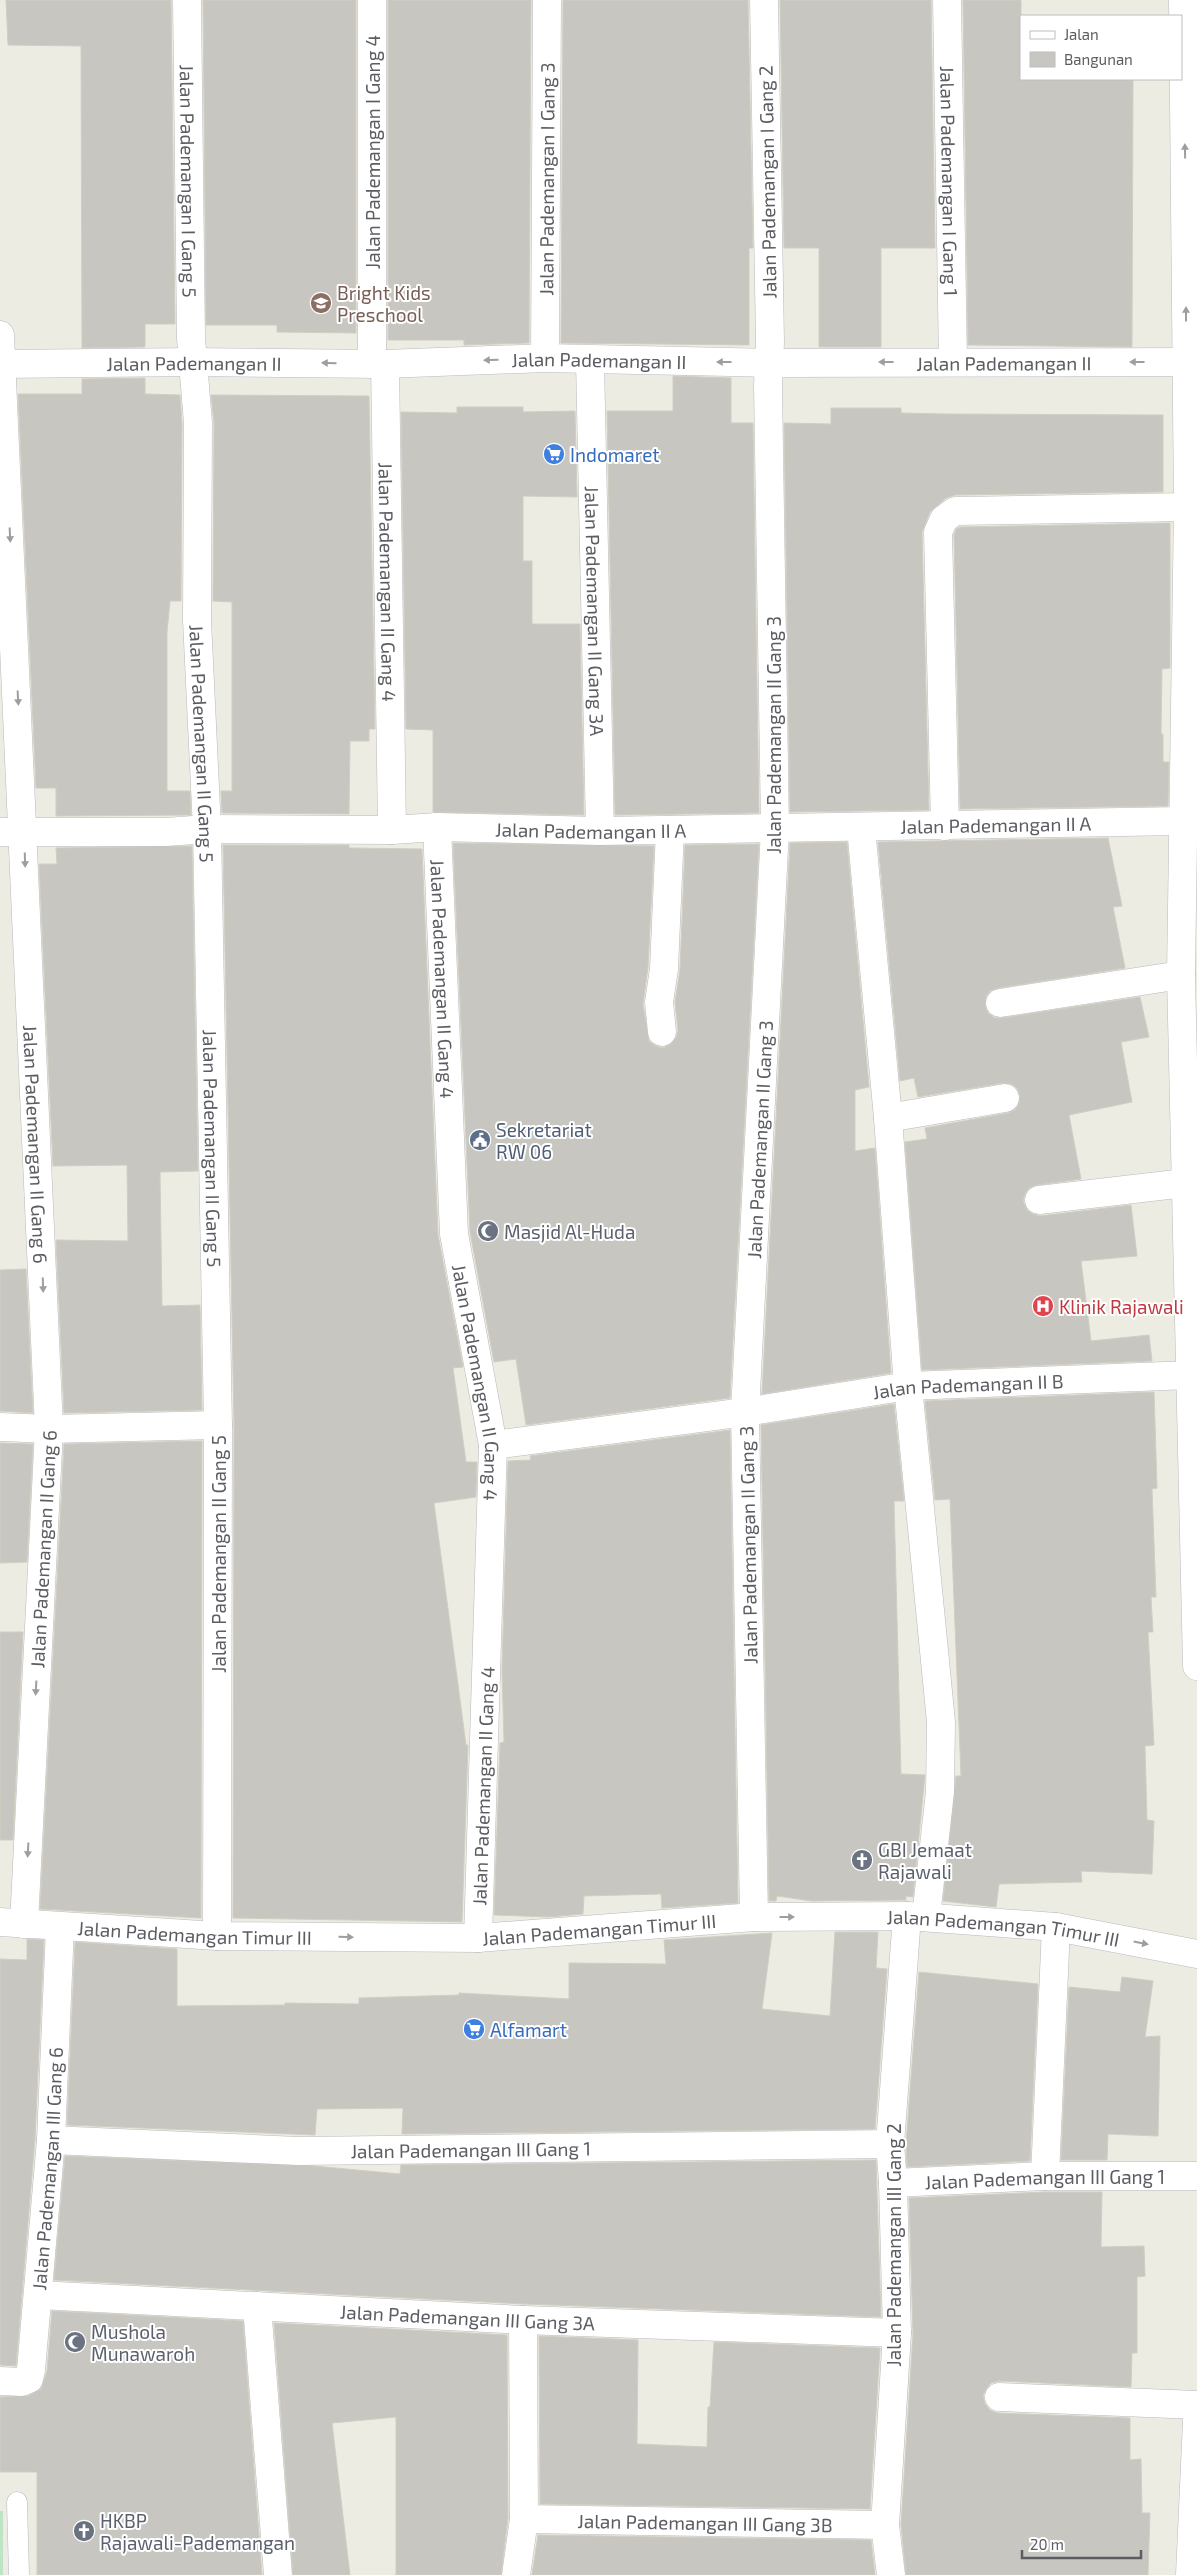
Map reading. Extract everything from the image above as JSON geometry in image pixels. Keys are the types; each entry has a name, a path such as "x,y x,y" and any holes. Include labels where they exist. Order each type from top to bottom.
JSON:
{"street":[{"name":"Jalan Pademangan I Gang 5","path":"186,0 191,338 193,362"},
{"name":"Jalan Pademangan I Gang 4","path":"372,0 379,364"},
{"name":"Jalan Pademangan I Gang 3","path":"545,358 547,0"},
{"name":"Jalan Pademangan I Gang 2","path":"764,0 770,363"},
{"name":"Jalan Pademangan I Gang 1","path":"947,0 953,362"},
{"path":"1183,0 1192,362 1182,821 1181,975 1197,1666"},
{"name":"Jalan Pademangan II Gang 6","path":"0,335 12,832 49,1429 12,1923"},
{"name":"Jalan Pademangan II","path":"1,364 193,362 379,364 545,358 590,361 770,363 1192,362"},
{"name":"Jalan Pademangan II Gang 3A","path":"590,361 600,831"},
{"name":"Jalan Pademangan II Gang 5","path":"193,362 198,423 197,620 207,829 218,1425 217,1936"},
{"name":"Jalan Pademangan II Gang 3","path":"754,1917 745,1412 775,829 770,363"},
{"name":"Jalan Pademangan II Gang 4","path":"379,364 392,830"},
{"path":"945,826 938,532 944,519 955,511 1188,508"},
{"name":"Jalan Pademangan II A","path":"12,832 166,832 207,829 392,830 438,827 600,831 1182,821"},
{"name":"Jalan Pademangan II Gang 4","path":"438,827 454,1234 493,1445 478,1938"},
{"name":"Jalan Pademangan III Gang 2","path":"861,828 888,1118 908,1386 941,1722 940,1792 917,1916 890,2144 893,2182 897,2333 885,2525 891,2575"},
{"path":"662,1032 659,1002 664,969 670,830"},
{"path":"1000,1003 1181,975"},
{"path":"888,1118 1005,1098"},
{"path":"1039,1200 1185,1183"},
{"name":"Jalan Pademangan II B","path":"493,1445 745,1412 908,1386 1191,1375"},
{"path":"0,1427 49,1429 218,1425"},
{"name":"Jalan Pademangan Timur III","path":"12,1923 217,1936 478,1938 754,1917 917,1916 1056,1927 1197,1954"},
{"name":"Jalan Pademangan III Gang 6","path":"0,2381 22,2382 29,2379 51,2140 60,1927"},
{"path":"1046,2176 1056,1927"},
{"name":"Jalan Pademangan III Gang 1","path":"51,2140 298,2151 890,2144"},
{"name":"Jalan Pademangan III Gang 1","path":"893,2182 1046,2176 1197,2176"},
{"name":"Jalan Pademangan III Gang 3A","path":"38,2296 523,2320 897,2333"},
{"path":"257,2306 278,2575"},
{"path":"516,2575 524,2519 523,2320"},
{"path":"999,2397 1197,2405"},
{"path":"1190,2575 1197,2421"},
{"name":"Jalan Pademangan III Gang 3B","path":"524,2519 885,2525"}],"lane":[{"path":"17,2502 19,2575"}],"green space":[{"path":"0,2511 3,2511 3,2575 0,2575"}],"building":[{"path":"6,0 171,0 175,324 145,324 145,347 82,348 81,46 8,45"},
{"path":"203,0 356,0 356,333 277,332 277,325 206,325"},
{"path":"388,0 531,0 529,343 464,345 464,340 388,340"},
{"path":"563,0 748,0 753,248 749,248 749,345 561,343"},
{"path":"780,0 931,0 935,248 881,248 881,347 819,347 819,248 784,248"},
{"path":"963,0 1021,0 1020,80 1133,80 1132,347 968,345"},
{"path":"673,376 731,378 731,423 753,423 759,813 615,815 607,411 673,411"},
{"path":"145,378 145,394 180,395 182,424 181,601 170,601 167,632 167,791 190,791 191,815 56,816 56,788 36,788 18,394 82,394 82,379"},
{"path":"211,395 369,396 375,729 369,729 369,741 350,741 349,814 222,813 221,791 232,791 232,602 213,601 214,423"},
{"path":"457,407 523,407 523,412 575,411 577,497 523,496 523,561 532,561 532,624 580,624 584,815 433,812 433,730 406,729 401,412 457,413"},
{"path":"831,408 901,408 901,413 947,414 1163,415 1163,492 955,495 946,498 930,512 922,532 929,810 790,812 784,423 831,424"},
{"path":"1170,523 1170,668 1162,669 1161,734 1163,734 1163,762 1169,762 1168,806 960,809 954,535 956,529 960,527"},
{"path":"1108,838 1122,906 1113,907 1125,968 998,988 990,991 986,997 985,1005 988,1013 995,1018 1002,1018 1140,997 1149,1037 1121,1042 1132,1102 1069,1115 1081,1179 1037,1185 1029,1188 1023,1201 1027,1210 1040,1216 1131,1205 1137,1256 1081,1261 1091,1341 1149,1335 1152,1361 922,1370 905,1142 927,1139 925,1128 1008,1113 1015,1110 1019,1104 1020,1096 1017,1088 1011,1084 1003,1083 918,1097 914,1078 900,1081 878,842"},
{"path":"847,842 869,1087 855,1090 855,1151 875,1148 891,1373 762,1394 790,843"},
{"path":"453,843 654,846 648,967 643,1004 649,1041 655,1046 663,1048 671,1044 676,1038 678,1031 675,1002 680,970 685,845 759,844 730,1398 526,1425 516,1359 494,1362 470,1232"},
{"path":"223,845 349,845 349,848 422,849 438,1235 463,1367 453,1368 466,1462 477,1462 476,1497 434,1503 466,1745 468,1745 462,1922 233,1918 234,1425"},
{"path":"192,846 198,1171 160,1172 162,1306 200,1305 202,1410 64,1413 56,1240 128,1241 127,1165 53,1166 39,864 57,864 56,848"},
{"path":"26,1269 33,1413 0,1411 0,1270"},
{"path":"1154,1392 1157,1488 1152,1489 1156,1597 1151,1597 1153,1632 1148,1632 1154,1745 1145,1746 1147,1820 1154,1821 1152,1874 1081,1871 1082,1882 999,1884 996,1907 943,1901 956,1776 961,1776 950,1499 935,1500 925,1401"},
{"path":"894,1404 904,1501 894,1501 901,1774 925,1775 913,1897 906,1896 906,1900 812,1901 777,1896 776,1901 769,1901 761,1425"},
{"path":"730,1430 738,1903 662,1908 661,1894 584,1896 583,1914 549,1917 494,1915 500,1743 504,1742 502,1669 508,1461 531,1460 530,1456"},
{"path":"202,1441 201,1918 40,1909 64,1444"},
{"path":"0,1443 33,1444 27,1562 0,1563"},
{"path":"0,1632 23,1632 13,1840 0,1840"},
{"path":"835,1932 878,1932 876,1968 887,1969 875,2129 402,2134 403,2108 317,2109 315,2135 67,2125 75,1942 177,1949 177,2006 285,2005 285,2003 359,2004 359,1998 459,1995 459,1993 569,1999 569,1963 666,1964 664,1940 772,1933 762,2009 830,2016"},
{"path":"27,1939 44,1940 35,2139 16,2366 0,2365 0,1959 27,1960"},
{"path":"919,1972 1038,1984 1030,2161 907,2167 906,2144"},
{"path":"1122,1977 1153,1981 1145,2037 1160,2036 1158,2136 1108,2134 1107,2160 1061,2160 1069,1987 1120,1992"},
{"path":"65,2156 314,2166 400,2174 401,2165 876,2160 881,2317 524,2304 54,2280"},
{"path":"1045,2192 1102,2192 1101,2247 1144,2246 1145,2276 1137,2277 1137,2353 1132,2353 1131,2387 999,2381 991,2383 986,2389 983,2396 985,2404 990,2410 998,2413 1130,2418 1130,2460 1141,2459 1142,2513 1150,2513 1148,2575 906,2575 901,2525 913,2334 909,2198"},
{"path":"52,2311 243,2321 262,2575 37,2575 37,2472 0,2472 0,2397 28,2396 41,2389 47,2371"},
{"path":"274,2323 507,2335 508,2518 501,2575 396,2575 396,2417 332,2423 350,2575 293,2575"},
{"path":"539,2336 638,2340 637,2444 707,2447 708,2407 710,2407 714,2342 880,2348 870,2509 540,2504"},
{"path":"538,2535 871,2540 875,2575 532,2575"}],"place":[{"name":"Bright Kids Preschool","path":"321,303"},
{"name":"Indomaret","path":"554,454"},
{"name":"Sekretariat RW 06","path":"480,1140"},
{"name":"Masjid Al-Huda","path":"488,1231"},
{"name":"Klinik Rajawali","path":"1043,1306"},
{"name":"GBI Jemaat Rajawali","path":"862,1860"},
{"name":"Alfamart","path":"474,2029"},
{"name":"Mushola Munawaroh","path":"75,2342"},
{"name":"HKBP Rajawali-Pademangan","path":"84,2531"}]}
